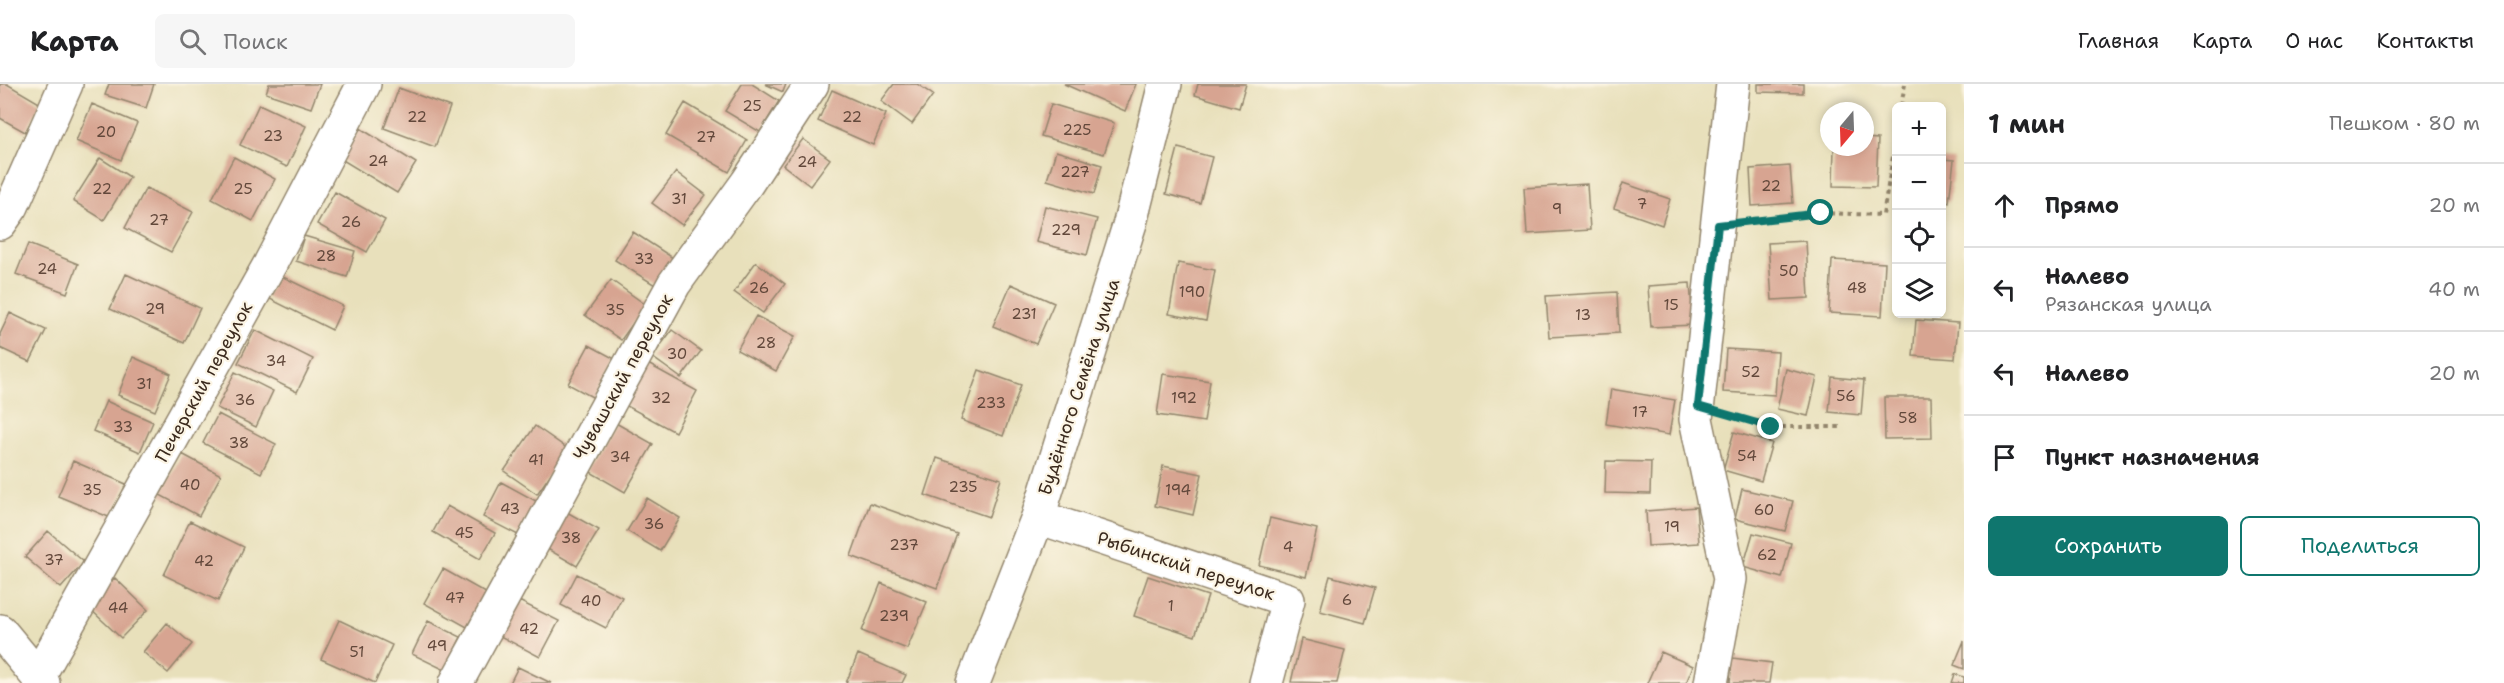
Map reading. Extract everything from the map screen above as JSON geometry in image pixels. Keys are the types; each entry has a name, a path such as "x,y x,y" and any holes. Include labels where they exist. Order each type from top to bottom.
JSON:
{"street":[{"path":"0,224 12,206 66,84"},
{"name":"Печерский переулок","path":"41,680 270,264 364,84"},
{"name":"Чувашский переулок","path":"456,683 674,284 747,183 812,84"},
{"name":"Будённого Семёна улица","path":"973,683 1038,517 1130,223 1166,84"},
{"path":"1711,683 1730,579 1696,419 1733,84"},
{"name":"Рыбинский переулок","path":"1038,517 1288,600 1266,683"},
{"path":"0,631 41,680"}],"path":[{"path":"1902,102 1905,84"},
{"path":"1718,225 1821,213 1883,215 1893,156"},
{"path":"1698,406 1771,427 1843,427"}],"building":[{"path":"0,84 7,84 41,104 25,132 0,118"},
{"path":"109,84 154,84 146,108 105,95"},
{"path":"269,84 320,84 311,108 266,93"},
{"path":"742,84 752,84 779,101 760,132 725,111"},
{"path":"765,84 786,84 783,92"},
{"path":"894,84 917,84 933,95 912,124 881,101"},
{"path":"1064,84 1136,84 1125,111"},
{"path":"1198,84 1246,84 1239,108 1195,95"},
{"path":"1758,84 1803,84 1803,93 1758,92"},
{"path":"399,88 450,107 435,147 384,128"},
{"path":"832,90 886,114 873,145 818,121"},
{"path":"685,103 747,140 729,172 666,135"},
{"path":"92,104 137,123 121,160 76,141"},
{"path":"259,104 306,126 287,167 240,145"},
{"path":"1051,104 1114,123 1104,154 1041,136"},
{"path":"360,128 416,163 397,193 341,159"},
{"path":"803,139 830,159 810,186 783,165"},
{"path":"1874,139 1878,139 1876,187 1833,186 1834,156 1874,156"},
{"path":"1178,148 1212,157 1200,203 1166,194"},
{"path":"1056,151 1102,165 1094,194 1047,180"},
{"path":"234,157 275,179 253,221 212,199"},
{"path":"100,158 130,177 104,220 73,201"},
{"path":"1946,159 1954,160 1949,202 1946,202"},
{"path":"1790,166 1793,203 1752,206 1750,169"},
{"path":"676,172 706,195 682,225 652,203"},
{"path":"1623,183 1670,199 1662,225 1614,208"},
{"path":"1587,184 1590,230 1527,234 1524,188"},
{"path":"146,188 193,212 171,252 125,228"},
{"path":"335,192 385,220 367,252 317,224"},
{"path":"1045,206 1097,219 1087,255 1036,242"},
{"path":"633,232 673,258 655,285 615,260"},
{"path":"304,236 355,251 347,277 296,261"},
{"path":"1806,241 1809,298 1772,300 1768,243"},
{"path":"28,244 78,264 67,293 16,274"},
{"path":"1832,260 1885,263 1882,316 1829,313"},
{"path":"756,262 785,284 763,313 734,292"},
{"path":"1178,263 1215,270 1206,321 1169,314"},
{"path":"126,274 200,308 184,343 110,309"},
{"path":"277,274 343,306 332,330 266,297"},
{"path":"611,280 646,305 621,340 585,315"},
{"path":"1690,283 1693,325 1651,327 1648,286"},
{"path":"1011,284 1054,303 1036,344 993,326"},
{"path":"1617,292 1619,333 1549,337 1546,296"},
{"path":"10,313 46,330 30,362 0,348 0,334"},
{"path":"756,316 795,336 776,371 737,350"},
{"path":"1916,320 1958,323 1955,359 1913,356"},
{"path":"255,330 313,359 297,392 238,363"},
{"path":"672,330 701,351 681,378 652,357"},
{"path":"589,345 615,359 594,398 568,384"},
{"path":"1726,349 1778,352 1775,395 1723,392"},
{"path":"133,357 171,374 155,411 118,395"},
{"path":"648,364 697,391 675,432 625,405"},
{"path":"1786,369 1817,377 1808,416 1777,409"},
{"path":"979,370 1021,385 1003,436 961,420"},
{"path":"235,372 273,391 256,427 217,408"},
{"path":"1163,374 1210,381 1204,422 1157,415"},
{"path":"1832,377 1864,380 1861,415 1829,412"},
{"path":"1611,389 1675,400 1669,435 1606,424"},
{"path":"1884,397 1931,397 1932,438 1885,439"},
{"path":"106,401 153,422 140,452 93,431"},
{"path":"218,414 276,444 261,473 203,443"},
{"path":"614,422 653,444 625,492 587,470"},
{"path":"535,426 568,449 537,494 504,471"},
{"path":"1734,432 1772,443 1761,481 1723,470"},
{"path":"182,454 221,475 199,516 160,495"},
{"path":"937,458 1001,479 989,517 925,495"},
{"path":"73,461 126,484 111,518 58,496"},
{"path":"1606,461 1651,462 1650,494 1605,493"},
{"path":"1163,466 1202,474 1193,515 1155,506"},
{"path":"501,482 536,501 518,535 483,517"},
{"path":"1742,489 1793,501 1785,531 1735,519"},
{"path":"647,498 680,518 660,551 627,531"},
{"path":"870,503 957,534 937,588 851,556"},
{"path":"447,506 495,533 480,559 433,532"},
{"path":"1696,507 1699,543 1648,546 1646,511"},
{"path":"565,511 599,530 577,566 544,547"},
{"path":"1270,518 1317,529 1306,577 1259,565"},
{"path":"190,521 244,547 218,601 164,575"},
{"path":"48,531 84,562 61,588 25,557"},
{"path":"1753,533 1791,543 1782,578 1743,567"},
{"path":"443,569 486,593 467,627 424,603"},
{"path":"577,574 622,597 606,628 561,605"},
{"path":"1148,576 1208,596 1195,636 1134,616"},
{"path":"1330,576 1375,588 1365,623 1320,611"},
{"path":"115,578 148,610 121,638 87,606"},
{"path":"881,583 927,602 907,649 862,631"},
{"path":"519,601 559,621 540,657 500,636"},
{"path":"339,620 392,645 375,683 321,659"},
{"path":"428,621 461,637 445,670 412,654"},
{"path":"167,623 192,644 168,673 143,652"},
{"path":"1301,639 1345,650 1337,683 1291,682"},
{"path":"1964,641 1964,669 1954,665"},
{"path":"1661,652 1693,666 1686,683 1647,683"},
{"path":"858,654 906,675 902,683 846,683"},
{"path":"1732,658 1772,663 1769,683 1730,683"},
{"path":"518,667 551,683 510,683"},
{"path":"1955,674 1964,677 1964,683 1952,683"}],"route":[{"path":"1771,427 1698,406 1718,225 1821,213"}]}
